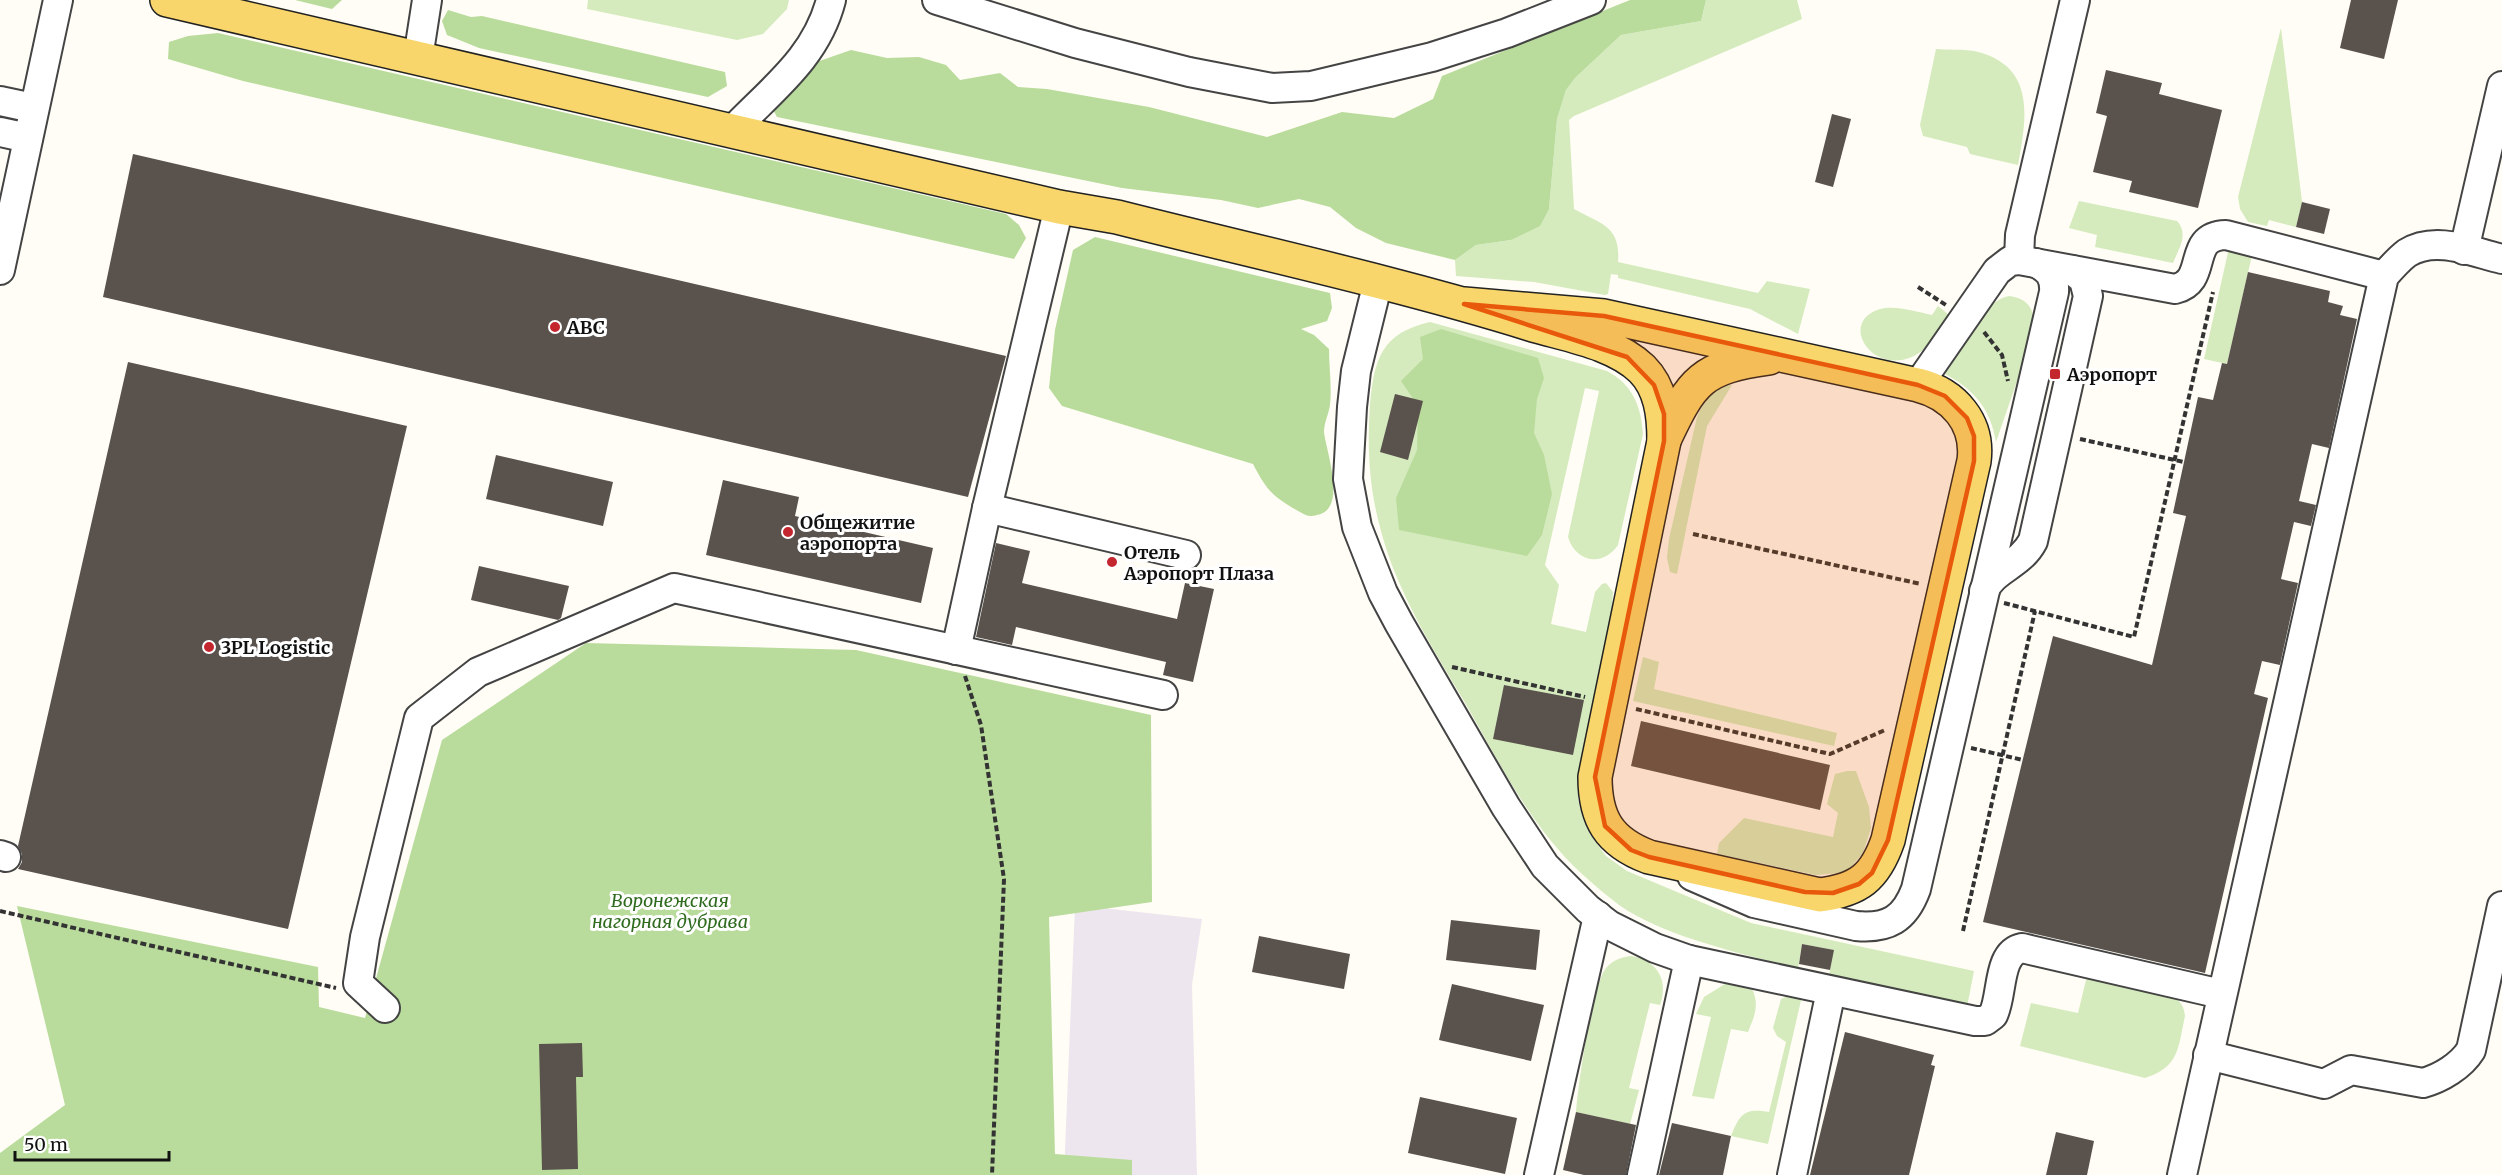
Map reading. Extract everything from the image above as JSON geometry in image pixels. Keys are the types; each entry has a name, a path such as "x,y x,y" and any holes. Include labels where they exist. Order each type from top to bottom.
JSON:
{"main road":[{"path":"167,0 1059,207 1117,218 1464,304 1599,345 1627,357 1643,369 1654,385 1664,414 1664,441 1595,777 1595,795 1599,812 1605,826 1616,839 1631,850 1649,857 1820,895 1846,891 1872,873 1882,858 1888,840 1974,460 1974,436 1967,418 1945,396 1918,385 1604,316 1464,304"},
{"path":"1664,441 1688,394 1704,377 1725,365 1785,356"}],"street":[{"path":"0,270 58,0"},
{"path":"418,58 427,0"},
{"path":"732,131 798,64 812,46 824,24 831,0"},
{"path":"937,0 1075,43 1211,77 1272,88 1311,86 1373,73 1432,57 1507,33 1592,0"},
{"path":"1649,857 1754,903 1872,927 1887,924 1900,916 1910,904 1916,889 2054,292 2049,272 2028,262 2020,236 2076,0"},
{"path":"2464,250 2502,86"},
{"path":"0,101 33,108"},
{"path":"0,132 28,138"},
{"path":"956,650 987,508 1059,207"},
{"path":"1918,385 2002,266 2010,261 2028,262 2169,289 2182,288 2192,279 2203,245 2213,236 2226,235 2384,276"},
{"path":"2182,1175 2384,276 2406,254 2420,246 2432,243 2502,259"},
{"path":"1983,596 1993,577 2018,561 2033,541 2088,296 2084,280 2072,270"},
{"path":"1378,282 1356,371 1352,407 1348,479 1357,527 1383,593 1526,840 1566,890 1598,916 1630,937 1689,960 1975,1022 1985,1021 1996,1011 2009,956 2022,948 2221,994"},
{"path":"987,508 1186,555"},
{"path":"385,1008 358,983 365,937 419,718 478,672 674,588 1163,695"},
{"path":"2208,1054 2324,1084 2351,1070 2423,1083 2431,1081 2462,1062 2471,1050 2502,906"},
{"path":"1539,1175 1598,916"},
{"path":"1642,1175 1689,960"},
{"path":"1792,1175 1818,988"}],"path":[{"path":"1918,287 1965,317 1996,345 2006,367 2009,391"},
{"path":"1983,596 2134,637 2213,291"},
{"path":"2057,434 2184,462"},
{"path":"1693,534 1945,589"},
{"path":"1963,932 2035,611"},
{"path":"956,650 981,725 1004,879 992,1175"},
{"path":"1448,666 1830,754 1889,729"},
{"path":"0,911 337,988 358,983"}],"highlighted area":[{"path":"1464,304 1604,316 1918,385 1945,396 1967,418 1974,436 1974,461 1888,840 1872,873 1859,884 1833,893 1805,892 1649,857 1631,850 1605,826 1595,777 1664,441 1664,414 1654,385 1627,357"}],"shaded area":[{"path":"1075,905 1202,919 1192,985 1197,1175 1064,1175"}],"green space":[{"path":"295,0 342,0 332,9"},
{"path":"588,0 789,0 787,9 763,34 737,40 587,9"},
{"path":"1630,0 1706,0 1701,21 1621,35 1575,78 1566,90 1557,119 1549,209 1540,226 1511,240 1476,245 1455,260 1386,243 1356,228 1330,207 1299,199 1258,208 1221,200 1122,188 777,117 769,102 808,65 851,50 887,58 919,57 946,65 960,80 1000,73 1018,87 1047,89 1149,107 1267,137 1342,112 1394,118 1433,99 1442,76"},
{"path":"1706,0 1797,0 1802,19 1569,120 1574,209 1601,223 1613,233 1618,250 1618,262 1758,293 1767,281 1810,289 1798,334 1750,309 1618,278 1618,275 1611,274 1608,294 1605,295 1534,282 1456,276 1455,260 1476,245 1511,240 1549,209 1557,119 1566,90 1575,78 1621,35 1701,21"},
{"path":"448,10 471,17 482,16 725,72 727,86 708,97 479,48 447,35 442,21"},
{"path":"2281,28 2302,202 2296,227 2269,220 2267,226 2248,222 2240,209 2238,197"},
{"path":"218,33 1006,214 1019,225 1026,238 1014,259 243,81 168,59 169,42 188,36"},
{"path":"1936,49 1974,51 1994,58 2008,68 2018,80 2023,95 2024,128 2018,165 1970,154 1967,147 1923,136 1920,125"},
{"path":"2079,201 2177,221 2181,226 2183,236 2173,263 2095,247 2097,235 2069,228"},
{"path":"1095,237 1330,293 1332,308 1327,321 1301,329 1314,335 1329,349 1331,398 1324,432 1331,465 1333,492 1331,503 1326,511 1308,516 1283,502 1262,481 1253,464 1062,406 1049,388 1055,330 1073,250"},
{"path":"2229,248 2253,251 2227,364 2204,359"},
{"path":"2009,296 2027,303 2034,318 2034,332 1996,442 1990,419 1979,401 1963,385 1943,373 1981,317 1999,300"},
{"path":"1938,306 1949,315 1932,342 1912,357 1896,360 1881,358 1870,350 1863,340 1861,329 1865,318 1877,310 1897,308 1932,315"},
{"path":"1430,322 1607,371 1623,383 1638,405 1643,434 1618,545 1605,557 1590,559 1583,557 1572,546 1568,537 1599,391 1585,388 1545,565 1559,585 1551,624 1586,632 1595,592 1606,583 1613,592 1610,634 1578,779 1578,799 1583,819 1592,837 1606,856 1627,871 1751,923 1974,971 1967,1007 1829,977 1833,950 1802,944 1798,969 1682,936 1659,927 1638,917 1609,897 1581,873 1546,835 1516,792 1416,619 1396,576 1377,515 1371,484 1369,452 1370,405 1374,375 1383,351 1391,341 1401,333"},
{"path":"1441,329 1538,358 1544,378 1537,399 1534,433 1544,455 1552,494 1542,535 1527,556 1399,530 1396,498 1417,450 1418,406 1401,381 1423,359 1420,337"},
{"path":"1732,385 1707,426 1677,574 1670,572 1667,558 1669,539 1697,417 1710,395 1720,388"},
{"name":"Воронежская нагорная дубрава","path":"586,643 856,650 1151,715 1152,902 1049,917 1055,1154 1132,1160 1132,1175 0,1175 0,1153 65,1105 17,906 318,967 319,1007 365,1018 442,740"},
{"path":"1643,657 1659,662 1654,689 1837,733 1834,746 1633,701"},
{"path":"1856,771 1869,807 1871,828 1863,853 1850,868 1840,873 1816,875 1717,854 1719,843 1744,818 1833,837 1838,813 1827,804 1835,774"},
{"path":"1631,956 1640,958 1654,967 1659,973 1663,987 1660,1005 1650,1003 1629,1088 1639,1090 1630,1124 1576,1112 1586,1037 1601,978 1611,963"},
{"path":"2087,976 2171,995 2179,1001 2183,1006 2185,1016 2181,1037 2176,1055 2165,1068 2145,1078 2020,1046 2031,1003 2078,1013"},
{"path":"1725,984 1741,985 1752,989 1756,1000 1754,1016 1748,1032 1731,1029 1714,1099 1692,1096 1711,1017 1696,1014 1704,997"},
{"path":"1788,996 1802,996 1768,1144 1731,1136 1737,1122 1744,1114 1754,1111 1769,1112 1786,1042 1777,1036 1773,1028 1781,999"}],"building":[{"path":"2351,0 2398,0 2384,59 2340,48"},
{"path":"2106,70 2162,83 2159,94 2222,110 2198,208 2129,192 2132,181 2093,172 2107,116 2096,113"},
{"path":"1832,114 1851,119 1833,187 1815,182"},
{"name":"ABC","path":"133,154 1006,356 968,497 103,297"},
{"path":"2302,202 2330,209 2324,234 2296,227"},
{"path":"2248,272 2330,291 2328,302 2343,306 2340,315 2357,319 2329,448 2312,444 2299,501 2316,505 2311,526 2294,522 2281,579 2298,583 2280,665 2262,661 2254,694 2268,698 2205,973 1983,922 2053,636 2152,665 2186,516 2173,513 2198,397 2213,400 2222,363 2227,364"},
{"name":"3PL Logistic","path":"128,362 407,426 288,929 18,869 22,862 22,854 18,846"},
{"path":"1395,394 1423,401 1408,460 1380,452"},
{"path":"496,455 613,482 603,526 486,499"},
{"name":"Общежитие аэропорта","path":"723,480 799,497 795,516 933,548 921,603 706,555"},
{"path":"996,543 1030,551 1022,583 1177,619 1185,583 1214,589 1193,682 1163,675 1166,662 1016,627 1012,645 976,637"},
{"path":"479,566 569,586 561,618 558,620 471,600"},
{"path":"1504,685 1584,700 1573,755 1493,739"},
{"path":"1641,721 1830,765 1820,810 1631,766"},
{"path":"1451,920 1540,930 1536,970 1446,960"},
{"path":"1259,936 1350,954 1344,989 1252,972"},
{"path":"1802,944 1834,950 1830,970 1799,964"},
{"path":"1452,984 1544,1005 1531,1061 1439,1040"},
{"path":"1845,1032 1934,1055 1931,1065 1935,1066 1909,1175 1810,1175"},
{"path":"582,1043 583,1077 576,1077 578,1169 542,1170 539,1044"},
{"path":"1420,1097 1517,1118 1505,1174 1408,1153"},
{"path":"1576,1112 1636,1125 1626,1175 1584,1175 1563,1170"},
{"path":"1672,1123 1731,1136 1723,1175 1659,1175"},
{"path":"2056,1132 2094,1141 2087,1175 2046,1175"}],"place":[{"name":"ABC","path":"555,327"},
{"name":"Аэропорт","path":"2055,374"},
{"name":"Общежитие аэропорта","path":"788,532"},
{"name":"Отель Аэропорт Плаза","path":"1112,562"},
{"name":"3PL Logistic","path":"209,647"}]}
